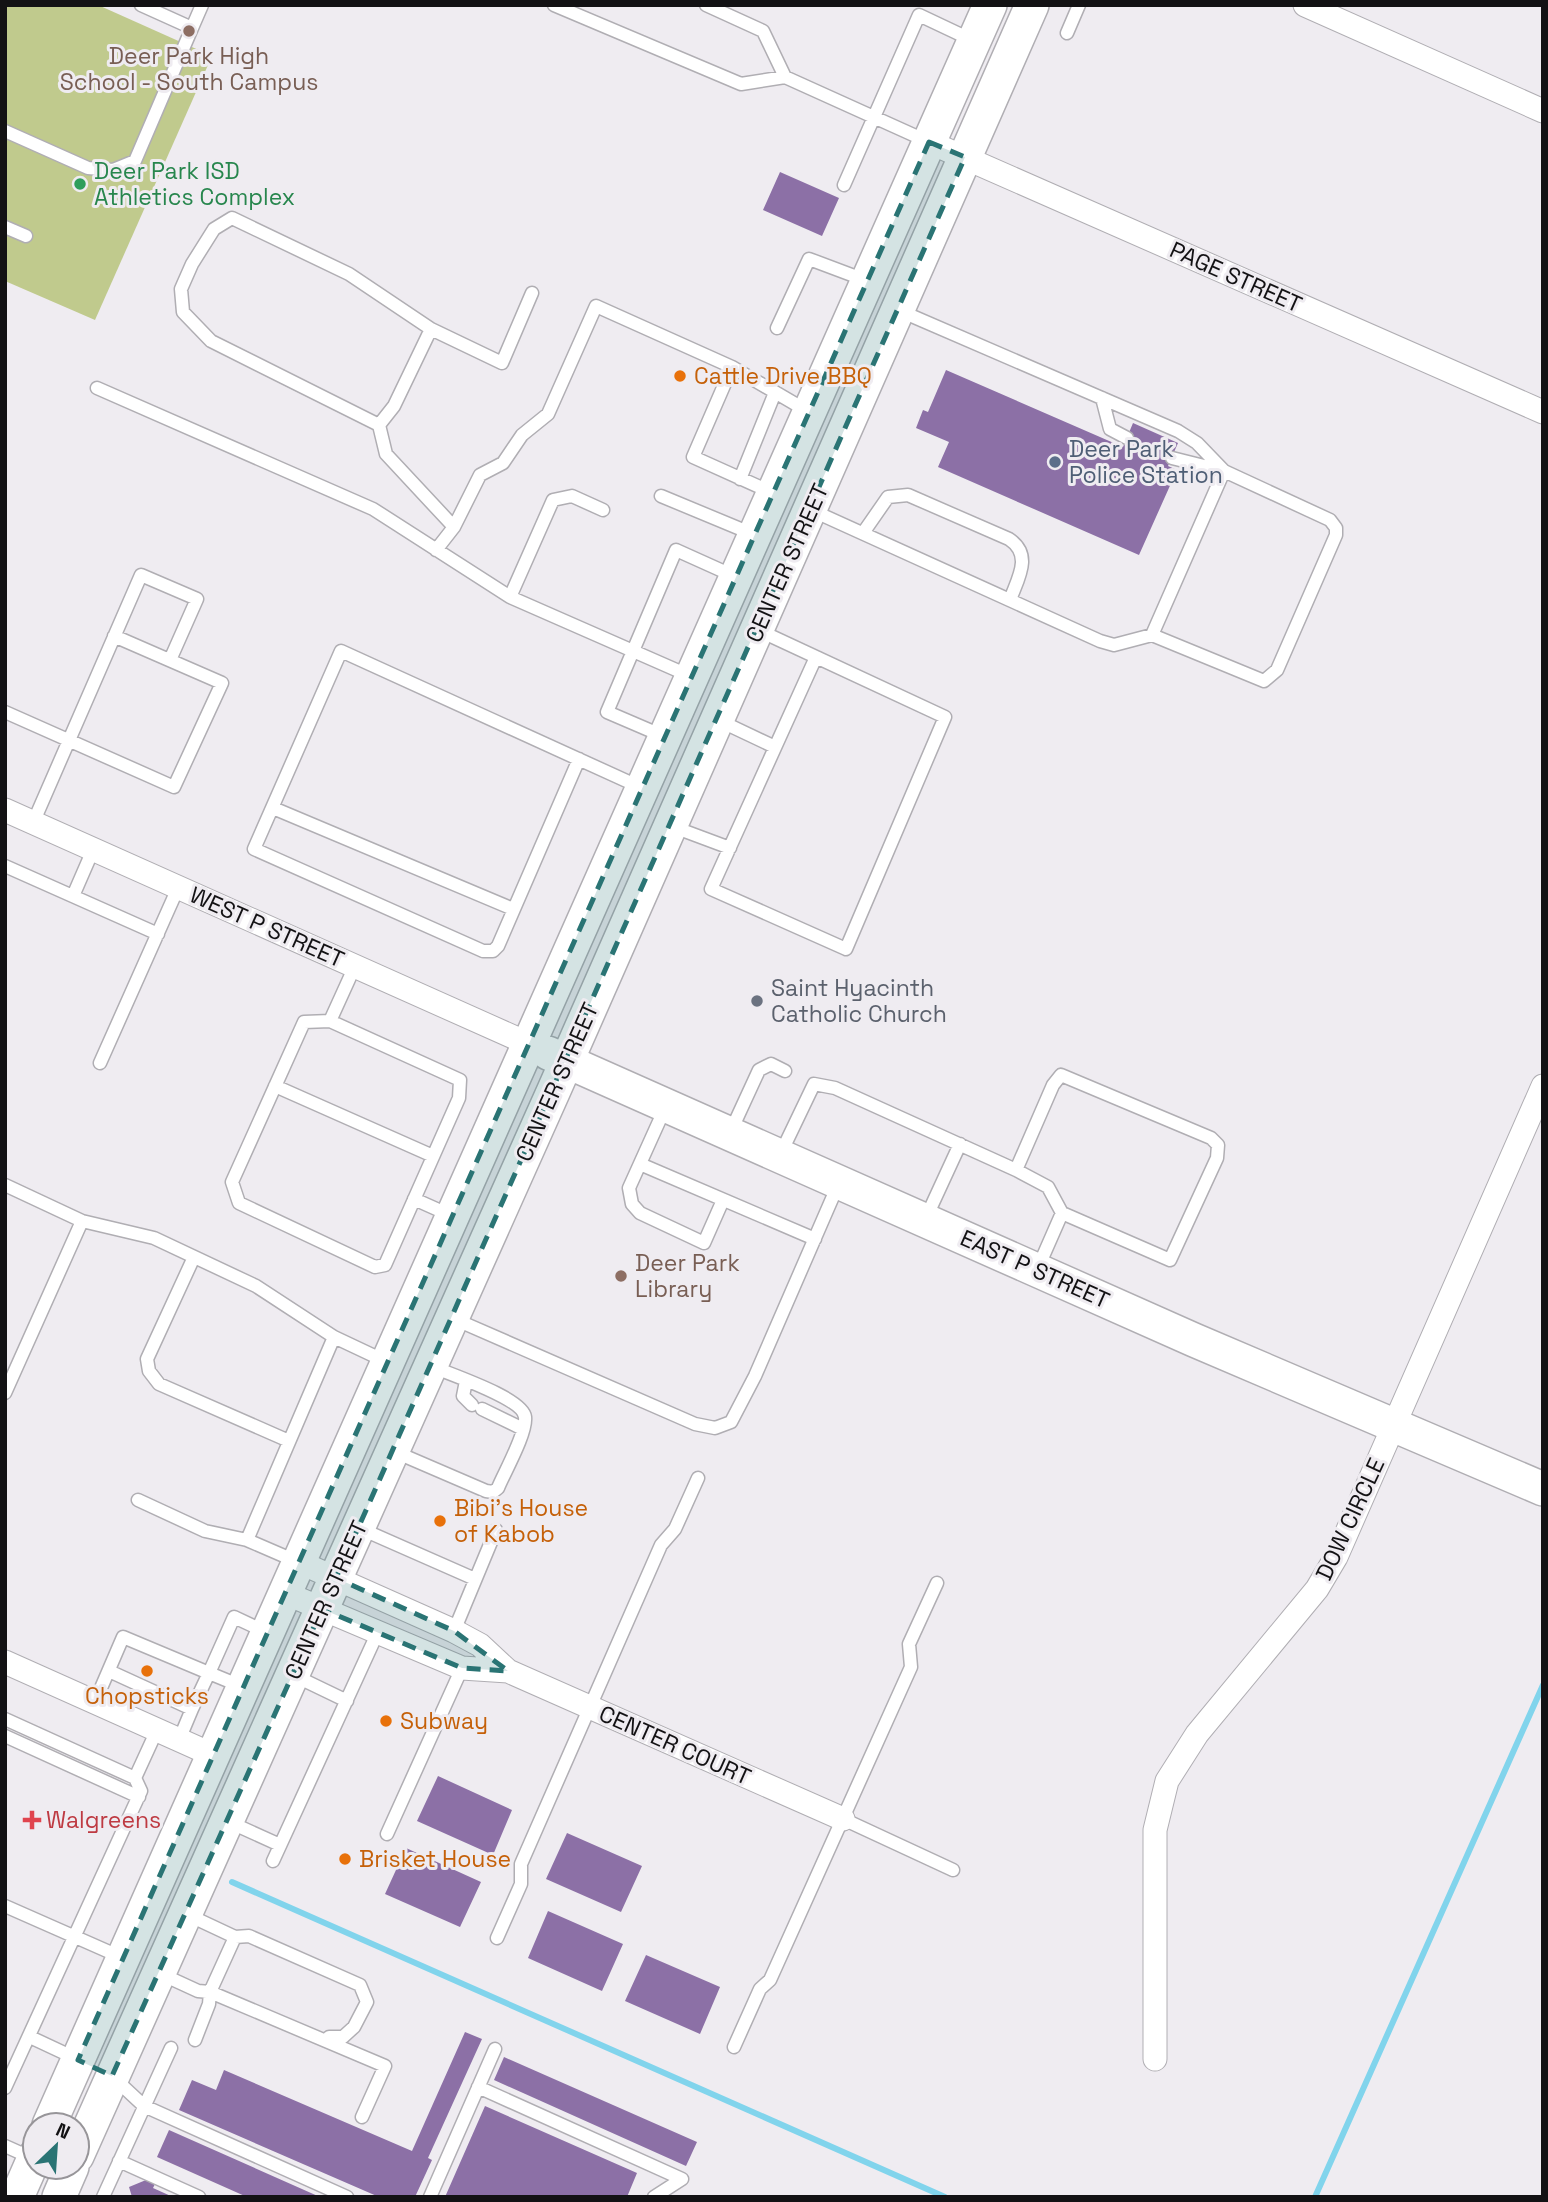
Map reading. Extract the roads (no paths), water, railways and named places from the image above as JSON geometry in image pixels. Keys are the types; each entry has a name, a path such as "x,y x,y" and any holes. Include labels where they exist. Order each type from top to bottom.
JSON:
{"main road":[{"name":"CENTER STREET","path":"55,2111 990,5"},
{"name":"CENTER STREET","path":"91,2125 567,1061 1032,5"},
{"path":"864,288 897,310"},
{"path":"808,416 843,436"},
{"path":"773,493 811,509"},
{"path":"692,677 724,707"},
{"path":"639,796 672,824"},
{"name":"EAST P STREET","path":"528,1044 1037,1270 1543,1489"},
{"path":"213,1755 249,1772"},
{"path":"78,2060 113,2077"},
{"path":"17,2197 21,2176"}],"street":[{"path":"1305,5 1543,111"},
{"name":"PAGE STREET","path":"929,142 1543,412"},
{"name":"WEST P STREET","path":"5,810 528,1044"},
{"name":"DOW CIRCLE","path":"1155,2059 1155,1830 1167,1781 1197,1734 1317,1589 1336,1557 1543,1086"},
{"name":"CENTER COURT","path":"299,1562 454,1631 480,1645 508,1671 843,1819"},
{"name":"CENTER COURT","path":"285,1593 462,1668 508,1671"},
{"path":"403,1645 416,1613"},
{"path":"5,1662 213,1755"}],"lane":[{"path":"141,5 192,28"},
{"path":"5,131 89,168 113,170 135,161 202,5"},
{"path":"554,5 741,84 785,77 929,142"},
{"path":"706,5 762,31 785,77"},
{"path":"1067,33 1079,5"},
{"path":"844,185 919,15 974,41"},
{"path":"454,527 394,465 386,454 379,425 211,341 183,312 181,289 192,264 214,229 232,218 349,274 431,329 502,363 532,293"},
{"path":"5,226 26,236"},
{"path":"777,328 809,259 864,288"},
{"path":"436,550 454,527 481,475 503,463 522,435 548,414 596,306 732,367 808,416"},
{"path":"897,310 1178,431 1197,443 1224,471"},
{"path":"379,425 394,406 431,329"},
{"path":"732,367 694,457 773,493"},
{"path":"97,388 373,509 510,597 692,677"},
{"path":"740,479 774,395"},
{"path":"1102,398 1110,429 1127,438"},
{"path":"811,509 1114,645 1152,635 1258,680 1269,678 1277,670 1335,535 1336,527 1330,520 1224,471 1171,458"},
{"path":"1152,635 1224,471"},
{"path":"863,533 888,497 908,495 1009,539 1019,546 1024,558 1010,600"},
{"path":"510,597 553,500 572,496 603,510"},
{"path":"662,496 755,536"},
{"path":"665,737 607,712 676,550 736,577"},
{"path":"33,823 141,575 197,599 170,660"},
{"path":"758,630 945,717 846,949 711,889 816,657"},
{"path":"5,712 174,787 222,682 114,636"},
{"path":"579,759 494,951 483,951 254,849 341,651 579,759 639,796"},
{"path":"724,707 775,747"},
{"path":"272,808 513,909"},
{"path":"672,824 730,848"},
{"path":"73,896 93,849"},
{"path":"5,866 158,934"},
{"path":"100,1063 178,887"},
{"path":"330,1021 355,966"},
{"path":"330,1021 460,1080 459,1098 385,1265 375,1267 239,1203 232,1181 275,1086 304,1023 330,1021"},
{"path":"730,1133 759,1070 771,1064 785,1070"},
{"path":"780,1156 810,1082 835,1088 1016,1170 1048,1187 1062,1213 1170,1260 1217,1158 1218,1145 1211,1138 1061,1074 1053,1085 1016,1170"},
{"path":"275,1086 433,1156"},
{"path":"666,1105 629,1188 632,1204 639,1213 704,1243 723,1200"},
{"path":"925,1220 960,1144"},
{"path":"640,1164 815,1239"},
{"path":"452,1318 695,1424 715,1429 731,1422 755,1376 839,1182"},
{"path":"5,1185 82,1221 154,1238 256,1286 334,1337 387,1362"},
{"path":"414,1199 452,1216"},
{"path":"1037,1270 1062,1213"},
{"path":"5,1392 82,1221"},
{"path":"194,1257 147,1359 149,1371 159,1384 289,1441"},
{"path":"247,1540 334,1337"},
{"path":"393,1451 493,1492 498,1488 523,1429 525,1417 521,1408 431,1366"},
{"path":"466,1381 463,1396 477,1407 523,1429"},
{"path":"497,1938 521,1884 521,1864 589,1707 661,1545 675,1529 698,1478"},
{"path":"138,1500 205,1531 247,1540 299,1562"},
{"path":"359,1528 475,1579"},
{"path":"454,1631 496,1530"},
{"path":"734,2047 760,1989 770,1980 911,1667 909,1644 937,1583"},
{"path":"179,1740 234,1618 267,1633"},
{"path":"273,1861 377,1634"},
{"path":"95,1702 124,1637 243,1688"},
{"path":"387,1834 462,1668"},
{"path":"109,1671 192,1709"},
{"path":"293,1675 347,1701"},
{"path":"5,1719 135,1778 141,1791 5,2088"},
{"path":"135,1778 157,1730"},
{"path":"5,1736 139,1797"},
{"path":"843,1819 953,1870"},
{"path":"227,1821 280,1845"},
{"path":"5,1906 123,1958"},
{"path":"186,1914 235,1937 249,1936 360,1985 367,2003 354,2027 343,2037 322,2037"},
{"path":"195,2040 209,2004 210,1992 235,1937"},
{"path":"159,1973 322,2037 385,2066 362,2118"},
{"path":"30,2036 78,2060"},
{"path":"103,2197 171,2048"},
{"path":"430,2197 495,2049"},
{"path":"113,2077 144,2106 345,2196"},
{"path":"478,2087 682,2179 654,2197"},
{"path":"119,2161 198,2197"}],"waterway":[{"path":"1315,2197 1543,1685"},
{"path":"232,1882 945,2197"}],"place":[{"name":"Deer Park High School - South Campus","path":"189,31"},
{"name":"Deer Park ISD Athletics Complex","path":"80,184"},
{"name":"Cattle Drive BBQ","path":"680,376"},
{"name":"Deer Park Police Station","path":"1055,462"},
{"name":"Saint Hyacinth Catholic Church","path":"757,1001"},
{"name":"Deer Park Library","path":"621,1276"},
{"name":"Bibi's House of Kabob","path":"440,1521"},
{"name":"Chopsticks","path":"147,1671"},
{"name":"Subway","path":"386,1721"},
{"name":"Walgreens","path":"32,1820"},
{"name":"Brisket House","path":"345,1859"}]}
